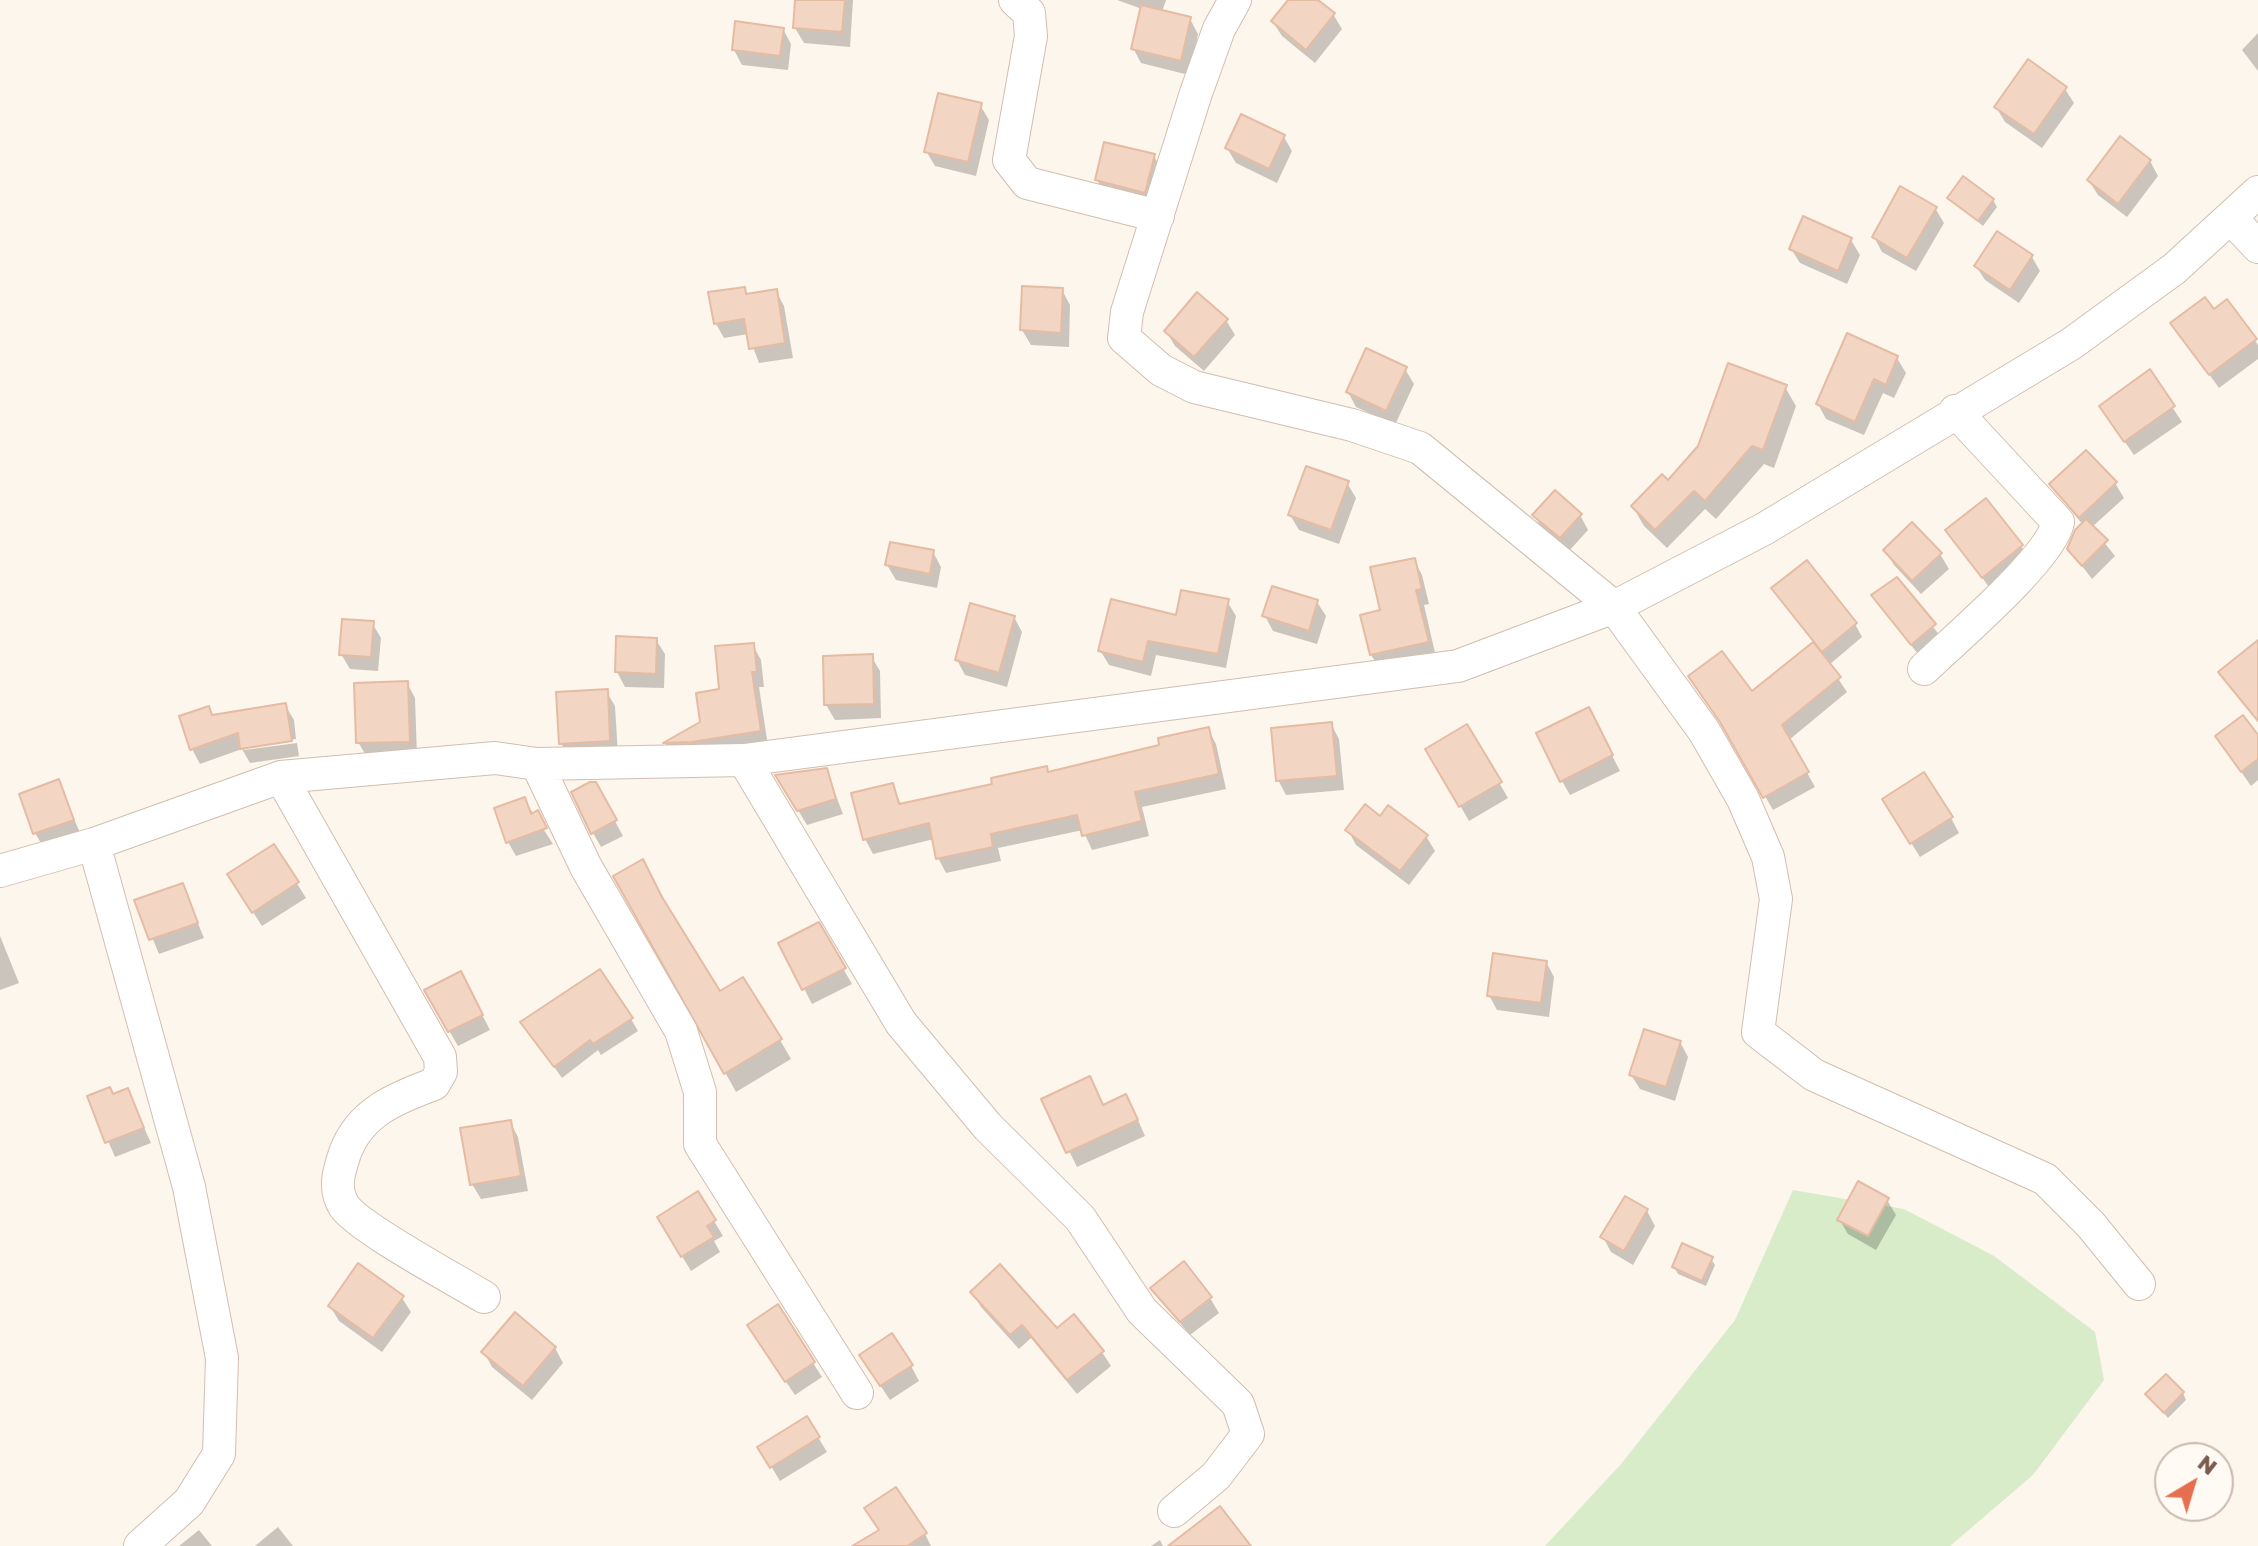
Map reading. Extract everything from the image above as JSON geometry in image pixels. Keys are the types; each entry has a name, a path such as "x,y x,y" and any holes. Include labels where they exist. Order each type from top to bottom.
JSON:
{"street":[{"path":"1015,0 1029,13 1031,36 1009,160 1027,183 1158,216"},
{"path":"1235,0 1219,29 1127,312 1124,338 1161,370 1194,387 1352,425 1420,448 1614,607 1704,731 1743,799 1768,857 1776,899 1758,1032 1814,1075 2045,1179 2091,1225 2139,1284"},
{"path":"0,871 94,844 281,777 495,758 537,764 744,760 1458,666 1614,607 1764,529 1955,411 2071,344 2174,269 2258,192"},
{"path":"2231,218 2258,247"},
{"path":"1924,669 2037,559 2056,537 2058,522 1955,411"},
{"path":"744,760 901,1023 988,1127 1080,1218 1142,1311 1238,1404 1248,1434 1216,1476 1174,1511"},
{"path":"537,764 586,867 681,1031 700,1092 700,1144 857,1393"},
{"path":"281,777 440,1057 441,1072 434,1084 397,1097 374,1112 352,1134 336,1182 345,1207 387,1239 484,1297"},
{"path":"94,844 189,1187 222,1358 219,1454 189,1502 140,1546"}],"green space":[{"path":"1793,1190 1904,1209 1994,1256 2095,1332 2104,1380 2033,1475 1950,1546 1545,1546 1621,1464 1735,1320"}],"building":[{"path":"795,0 845,0 842,32 793,28"},
{"path":"1288,0 1318,0 1335,13 1306,50 1271,21"},
{"path":"1141,5 1191,17 1181,61 1131,49"},
{"path":"735,21 784,28 780,56 732,50"},
{"path":"2028,59 2067,87 2034,134 1994,107"},
{"path":"938,93 982,103 968,162 924,152"},
{"path":"1241,114 1285,135 1269,169 1225,148"},
{"path":"2120,136 2151,160 2118,204 2087,180"},
{"path":"1104,142 1155,154 1145,193 1095,180"},
{"path":"1963,176 1994,199 1978,221 1947,198"},
{"path":"1900,186 1937,207 1907,258 1872,237"},
{"path":"1803,216 1852,238 1838,271 1789,249"},
{"path":"1997,231 2033,255 2010,290 1974,266"},
{"path":"1022,286 1063,288 1061,333 1020,330"},
{"path":"745,287 746,294 777,289 785,343 749,349 744,319 714,324 708,292"},
{"path":"1197,292 1228,319 1194,357 1164,331"},
{"path":"2205,297 2214,309 2227,299 2257,339 2209,375 2170,323"},
{"path":"1847,333 1898,356 1886,385 1874,379 1855,422 1816,404"},
{"path":"1366,348 1407,367 1386,411 1346,392"},
{"path":"1728,363 1787,385 1763,450 1752,446 1705,501 1694,491 1655,530 1631,506 1662,474 1668,480 1698,446"},
{"path":"2150,369 2175,406 2124,442 2099,406"},
{"path":"2086,450 2117,482 2079,518 2049,484"},
{"path":"1306,466 1349,481 1331,530 1288,515"},
{"path":"1555,490 1582,514 1560,538 1532,515"},
{"path":"1986,498 2023,545 1982,578 1945,530"},
{"path":"2086,519 2108,540 2082,566 2067,549 2075,530"},
{"path":"1912,522 1942,553 1912,581 1883,550"},
{"path":"890,542 934,550 930,574 885,565"},
{"path":"1415,558 1422,589 1416,590 1429,642 1370,655 1360,615 1380,610 1370,567"},
{"path":"1807,560 1857,623 1822,652 1771,588"},
{"path":"1897,577 1936,624 1911,645 1871,595"},
{"path":"1272,586 1318,600 1309,631 1262,616"},
{"path":"1181,590 1229,599 1218,654 1148,641 1143,662 1098,651 1111,599 1176,615"},
{"path":"970,603 1015,616 999,673 955,660"},
{"path":"342,619 374,621 371,657 339,655"},
{"path":"616,636 657,638 656,674 615,672"},
{"path":"2258,640 2258,721 2218,672"},
{"path":"1813,642 1841,677 1782,725 1809,772 1763,798 1720,722 1688,676 1722,651 1752,691"},
{"path":"754,643 757,672 752,672 761,731 692,742 663,743 700,722 696,693 719,689 715,646"},
{"path":"873,654 874,704 824,705 823,656"},
{"path":"408,681 410,742 356,743 354,683"},
{"path":"608,689 610,741 559,744 556,692"},
{"path":"286,703 292,741 240,749 238,733 190,750 179,716 209,706 212,715"},
{"path":"1589,707 1613,755 1560,782 1536,733"},
{"path":"2243,715 2258,735 2258,759 2241,772 2215,736"},
{"path":"1332,722 1337,776 1276,781 1271,728"},
{"path":"1467,724 1502,782 1459,807 1425,749"},
{"path":"1209,727 1219,774 1135,792 1142,821 1082,836 1077,815 991,834 993,847 936,859 929,823 863,840 851,793 893,783 899,804 992,784 991,778 1047,766 1048,772 1159,745 1158,738"},
{"path":"827,768 836,799 797,811 775,775"},
{"path":"1924,772 1953,817 1910,844 1882,799"},
{"path":"59,779 74,820 33,834 19,794"},
{"path":"596,782 617,820 591,834 571,792"},
{"path":"525,797 531,814 538,810 547,828 506,843 494,808"},
{"path":"1365,804 1380,816 1388,805 1428,835 1400,871 1345,830"},
{"path":"274,844 299,882 252,913 227,874"},
{"path":"643,859 662,897 720,991 743,977 782,1039 724,1074 613,876"},
{"path":"183,883 198,923 149,940 134,900"},
{"path":"819,922 846,968 802,990 778,943"},
{"path":"1493,953 1547,961 1541,1003 1487,996"},
{"path":"600,969 633,1018 593,1044 590,1040 554,1067 520,1022"},
{"path":"461,971 483,1015 448,1032 424,990"},
{"path":"1644,1029 1681,1041 1666,1087 1629,1075"},
{"path":"1090,1076 1103,1105 1126,1094 1138,1120 1066,1153 1041,1099"},
{"path":"110,1087 113,1094 128,1088 144,1128 105,1143 87,1096"},
{"path":"511,1120 521,1176 470,1185 460,1128"},
{"path":"1858,1181 1889,1198 1868,1236 1837,1220"},
{"path":"698,1191 716,1220 707,1226 714,1237 681,1257 657,1217"},
{"path":"1625,1196 1648,1209 1624,1251 1600,1237"},
{"path":"1682,1243 1713,1257 1702,1281 1672,1267"},
{"path":"1184,1261 1212,1297 1180,1322 1150,1288"},
{"path":"358,1263 404,1296 373,1338 328,1306"},
{"path":"1000,1264 1057,1328 1074,1314 1104,1351 1067,1380 1022,1325 1010,1335 970,1292"},
{"path":"778,1304 815,1362 785,1382 747,1325"},
{"path":"515,1312 556,1347 523,1386 481,1352"},
{"path":"892,1333 913,1365 880,1386 859,1355"},
{"path":"2166,1374 2184,1392 2164,1413 2145,1394"},
{"path":"807,1416 820,1437 770,1468 757,1447"},
{"path":"896,1487 927,1533 907,1546 852,1546 879,1530 864,1508"},
{"path":"1220,1506 1251,1546 1168,1546"}]}
